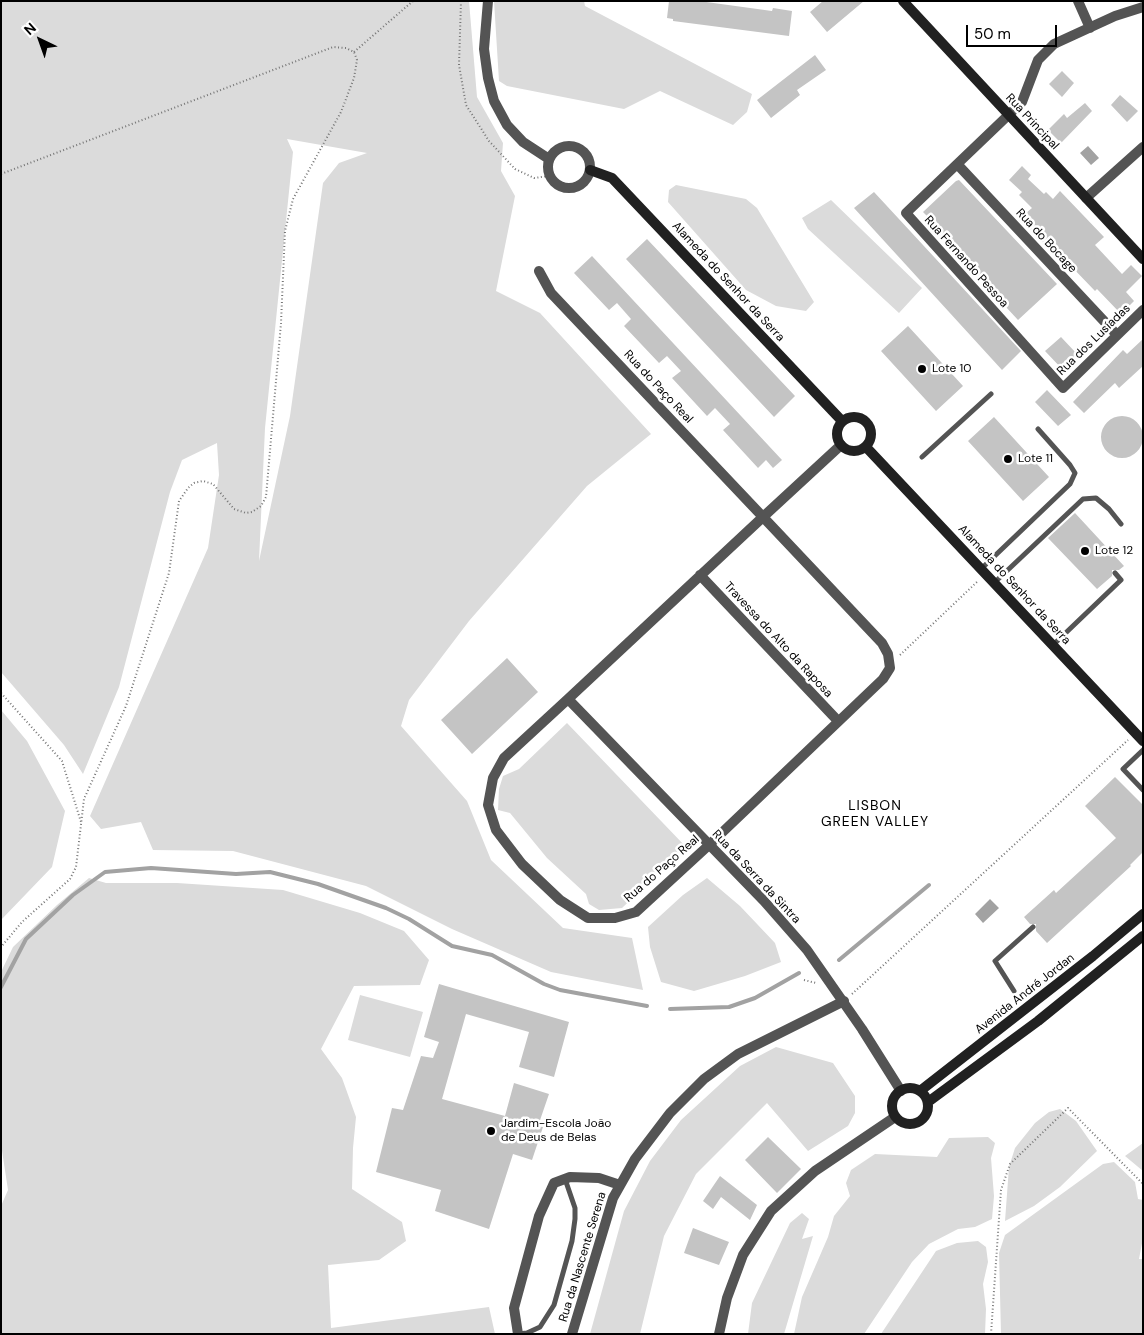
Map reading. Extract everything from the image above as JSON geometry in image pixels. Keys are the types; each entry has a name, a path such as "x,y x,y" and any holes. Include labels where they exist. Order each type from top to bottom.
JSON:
{"street":[{"path":"488,1 484,49 488,78 494,101 507,125 523,142 549,159"},
{"name":"Rua Principal","path":"903,1 1143,259"},
{"path":"1078,1 1090,28"},
{"name":"Rua Fernando Pessoa","path":"1063,388 906,213 1022,102 1038,60 1054,44 1143,7"},
{"path":"570,146 586,153 590,161 588,177 577,188 561,188 549,176 547,167 549,159 554,152 562,147 570,146"},
{"path":"1086,198 1143,147"},
{"name":"Rua do Bocage","path":"958,165 1117,335"},
{"name":"Alameda do Senhor da Serra","path":"590,170 612,178 842,421"},
{"name":"Rua do Paço Real","path":"539,271 552,293 763,517 882,643 890,662 890,668 883,679 636,912 615,918 588,918 560,900 522,864 496,830 488,804 492,778 504,758 700,575 763,517 841,445"},
{"name":"Rua dos Lusíadas","path":"1063,388 1143,310"},
{"path":"855,416 867,422 872,434 866,447 853,451 841,445 837,433 842,421 855,416"},
{"name":"Alameda do Senhor da Serra","path":"866,447 1139,737"},
{"name":"Travessa do Alto da Raposa","path":"700,575 838,722"},
{"name":"Rua da Serra da Sintra","path":"568,699 764,901 807,950 844,1002 901,1091"},
{"name":"Avenida André Jordan","path":"920,1091 1085,962 1143,914"},
{"path":"928,1102 1038,1021 1143,936"},
{"name":"Rua da Nascente Serena","path":"572,1334 613,1198 635,1159 670,1112 704,1079 738,1054 844,1002"},
{"path":"914,1089 920,1091 928,1102 926,1116 914,1124 900,1122 895,1117 893,1103 901,1091 914,1089"},
{"path":"719,1334 727,1298 743,1255 772,1211 815,1171 895,1117"},
{"path":"518,1334 514,1308 539,1216 554,1183 570,1177 599,1178 620,1185"}],"lane":[{"path":"922,457 990,394"},
{"path":"983,571 1070,484 1075,473 1070,464 1038,429"},
{"path":"1048,496 1053,500"},
{"path":"994,583 1083,499 1096,498 1109,509 1121,524"},
{"path":"1053,645 1121,580 1115,574"},
{"path":"1143,750 1123,769 1143,790"},
{"path":"1014,991 994,961 1032,927"},
{"path":"518,1334 527,1333 540,1327 554,1305 572,1241 574,1219 572,1199 565,1179"}],"path":[{"path":"354,52 412,1"},
{"path":"1,174 334,47 346,48 354,52 357,60 354,78 341,112 293,198 286,231 281,323 266,497 261,506 252,512 246,513 234,509 213,484 203,481 194,483 178,501 169,573 126,706 84,799 76,867 70,878 22,922 1,947"},
{"path":"890,662 906,652 983,571"},
{"path":"1,693 62,761 81,823"},
{"path":"844,1002 1139,737"},
{"path":"991,1334 1001,1190 1010,1164 1068,1108 1143,1184"}],"shaded area":[{"path":"1,1 469,1 477,97 503,143 501,171 515,196 496,291 540,313 651,434 587,486 469,621 409,700 401,726 467,801 491,860 563,928 632,938 643,990 551,972 452,929 366,886 233,851 153,850 141,822 101,829 90,816 208,548 219,475 217,443 182,460 170,492 119,687 83,774 64,745 1,672","holes":["287,139 367,153 339,163 323,183 290,416 259,561 265,428 293,152"]},
{"path":"494,1 584,1 585,6 752,94 747,112 733,125 660,91 624,109 507,86 499,81"},
{"path":"1088,146 1099,158 1091,165 1080,153"},
{"path":"676,185 746,199 757,208 814,302 806,311 776,306 746,290 668,202 669,190"},
{"path":"831,200 922,288 899,313 808,229 802,218"},
{"path":"1,710 27,741 65,811 52,867 1,920"},
{"path":"567,723 686,847 622,908 599,910 589,904 586,894 547,858 510,813 498,810 499,789 503,776 519,769"},
{"path":"89,878 106,883 177,883 283,890 360,913 404,931 429,960 420,985 354,986 321,1049 342,1078 356,1117 352,1189 402,1222 406,1241 379,1260 328,1265 331,1328 489,1307 495,1334 1,1334 1,1206 8,1190 1,1144 1,972 13,947 57,905"},
{"path":"707,878 740,906 775,943 781,962 745,976 694,991 661,982 650,947 648,927 683,895"},
{"path":"990,899 999,908 983,923 975,914"},
{"path":"360,995 423,1012 410,1057 348,1040"},
{"path":"776,1047 833,1063 855,1096 855,1113 848,1126 808,1151 767,1103 696,1174 664,1236 640,1334 590,1334 624,1211 650,1161 681,1120 740,1066"},
{"path":"1060,1109 1076,1121 1097,1151 1060,1187 1034,1206 1005,1221 1009,1167 1015,1148 1035,1123 1049,1112"},
{"path":"988,1137 995,1143 991,1158 994,1196 992,1219 975,1227 958,1229 929,1244 912,1262 864,1334 794,1334 802,1297 828,1237 834,1216 850,1196 846,1183 851,1170 875,1154 937,1157 949,1138"},
{"path":"1143,1143 1143,1171 1125,1156"},
{"path":"1114,1162 1135,1182 1138,1199 1143,1200 1143,1238 1139,1259 1143,1259 1143,1334 1001,1334 999,1253 1005,1235 1103,1164"},
{"path":"802,1213 809,1219 802,1239 813,1236 784,1334 748,1334 752,1303 790,1223"},
{"path":"978,1241 986,1247 988,1262 983,1284 986,1309 985,1334 881,1334 936,1251 957,1243"}],"building":[{"path":"669,1 699,1 772,11 773,8 792,11 789,36 673,21 673,19 667,18"},
{"path":"823,1 864,1 827,32 810,12"},
{"path":"815,55 826,70 797,90 800,95 771,118 757,100"},
{"path":"1062,71 1074,83 1062,97 1049,84"},
{"path":"1120,95 1138,111 1127,122 1111,105"},
{"path":"1085,103 1092,111 1061,143 1048,130 1064,114 1067,118"},
{"path":"1022,166 1031,175 1028,179 1044,194 1046,192 1053,199 1060,191 1104,237 1095,245 1122,274 1131,265 1142,276 1126,292 1134,301 1121,314 1070,265 1067,268 1020,218 1032,208 1019,195 1022,192 1009,180"},
{"path":"959,180 1057,284 1018,320 931,226 934,223 923,212"},
{"path":"874,192 1021,351 1002,370 854,208"},
{"path":"647,239 795,396 774,417 626,259"},
{"path":"592,256 782,460 773,468 766,460 758,468 723,430 730,424 715,408 707,416 672,378 681,371 667,356 659,363 624,326 631,319 617,303 609,310 574,273"},
{"name":"Lote 10","path":"908,326 963,386 936,411 881,351"},
{"path":"1061,337 1077,354 1063,370 1045,351"},
{"path":"1143,339 1143,366 1119,388 1115,383 1084,413 1073,402 1123,350 1127,354"},
{"path":"1047,390 1071,415 1058,426 1035,402"},
{"path":"1118,416 1126,416 1137,422 1143,437 1137,452 1126,458 1118,458 1107,452 1101,441 1101,433 1107,422"},
{"name":"Lote 11","path":"994,417 1049,477 1023,501 968,441"},
{"name":"Lote 12","path":"1075,513 1124,566 1119,570 1112,570 1112,576 1097,589 1048,538"},
{"path":"507,658 538,692 472,754 441,720"},
{"path":"1115,777 1143,805 1143,852 1131,866 1047,943 1036,931 1036,924 1030,924 1024,917 1054,890 1056,893 1116,838 1085,806"},
{"path":"439,984 569,1022 554,1077 519,1067 529,1032 466,1014 442,1099 505,1116 514,1083 549,1094 538,1126 543,1127 532,1160 513,1154 489,1229 435,1211 441,1190 376,1172 392,1108 403,1110 421,1056 433,1058 439,1042 424,1037"},
{"path":"768,1137 801,1169 777,1193 745,1160"},
{"path":"720,1176 757,1205 750,1220 721,1197 713,1209 703,1201"},
{"path":"693,1228 729,1242 719,1265 684,1253"}],"waterway":[{"path":"1,987 26,939 73,895 105,872 151,868 236,874 270,872 318,884 386,908 409,919 452,946 492,955 544,984 560,990 647,1006"},
{"path":"839,960 929,885"},
{"path":"670,1009 729,1007 755,998 799,973"}],"place":[{"name":"Lote 10","path":"922,369"},
{"name":"Lote 11","path":"1008,459"},
{"name":"Lote 12","path":"1085,551"},
{"name":"Jardim-Escola João de Deus de Belas","path":"491,1131"}],"district":[{"name":"LISBON GREEN VALLEY","path":"875,814"}]}
